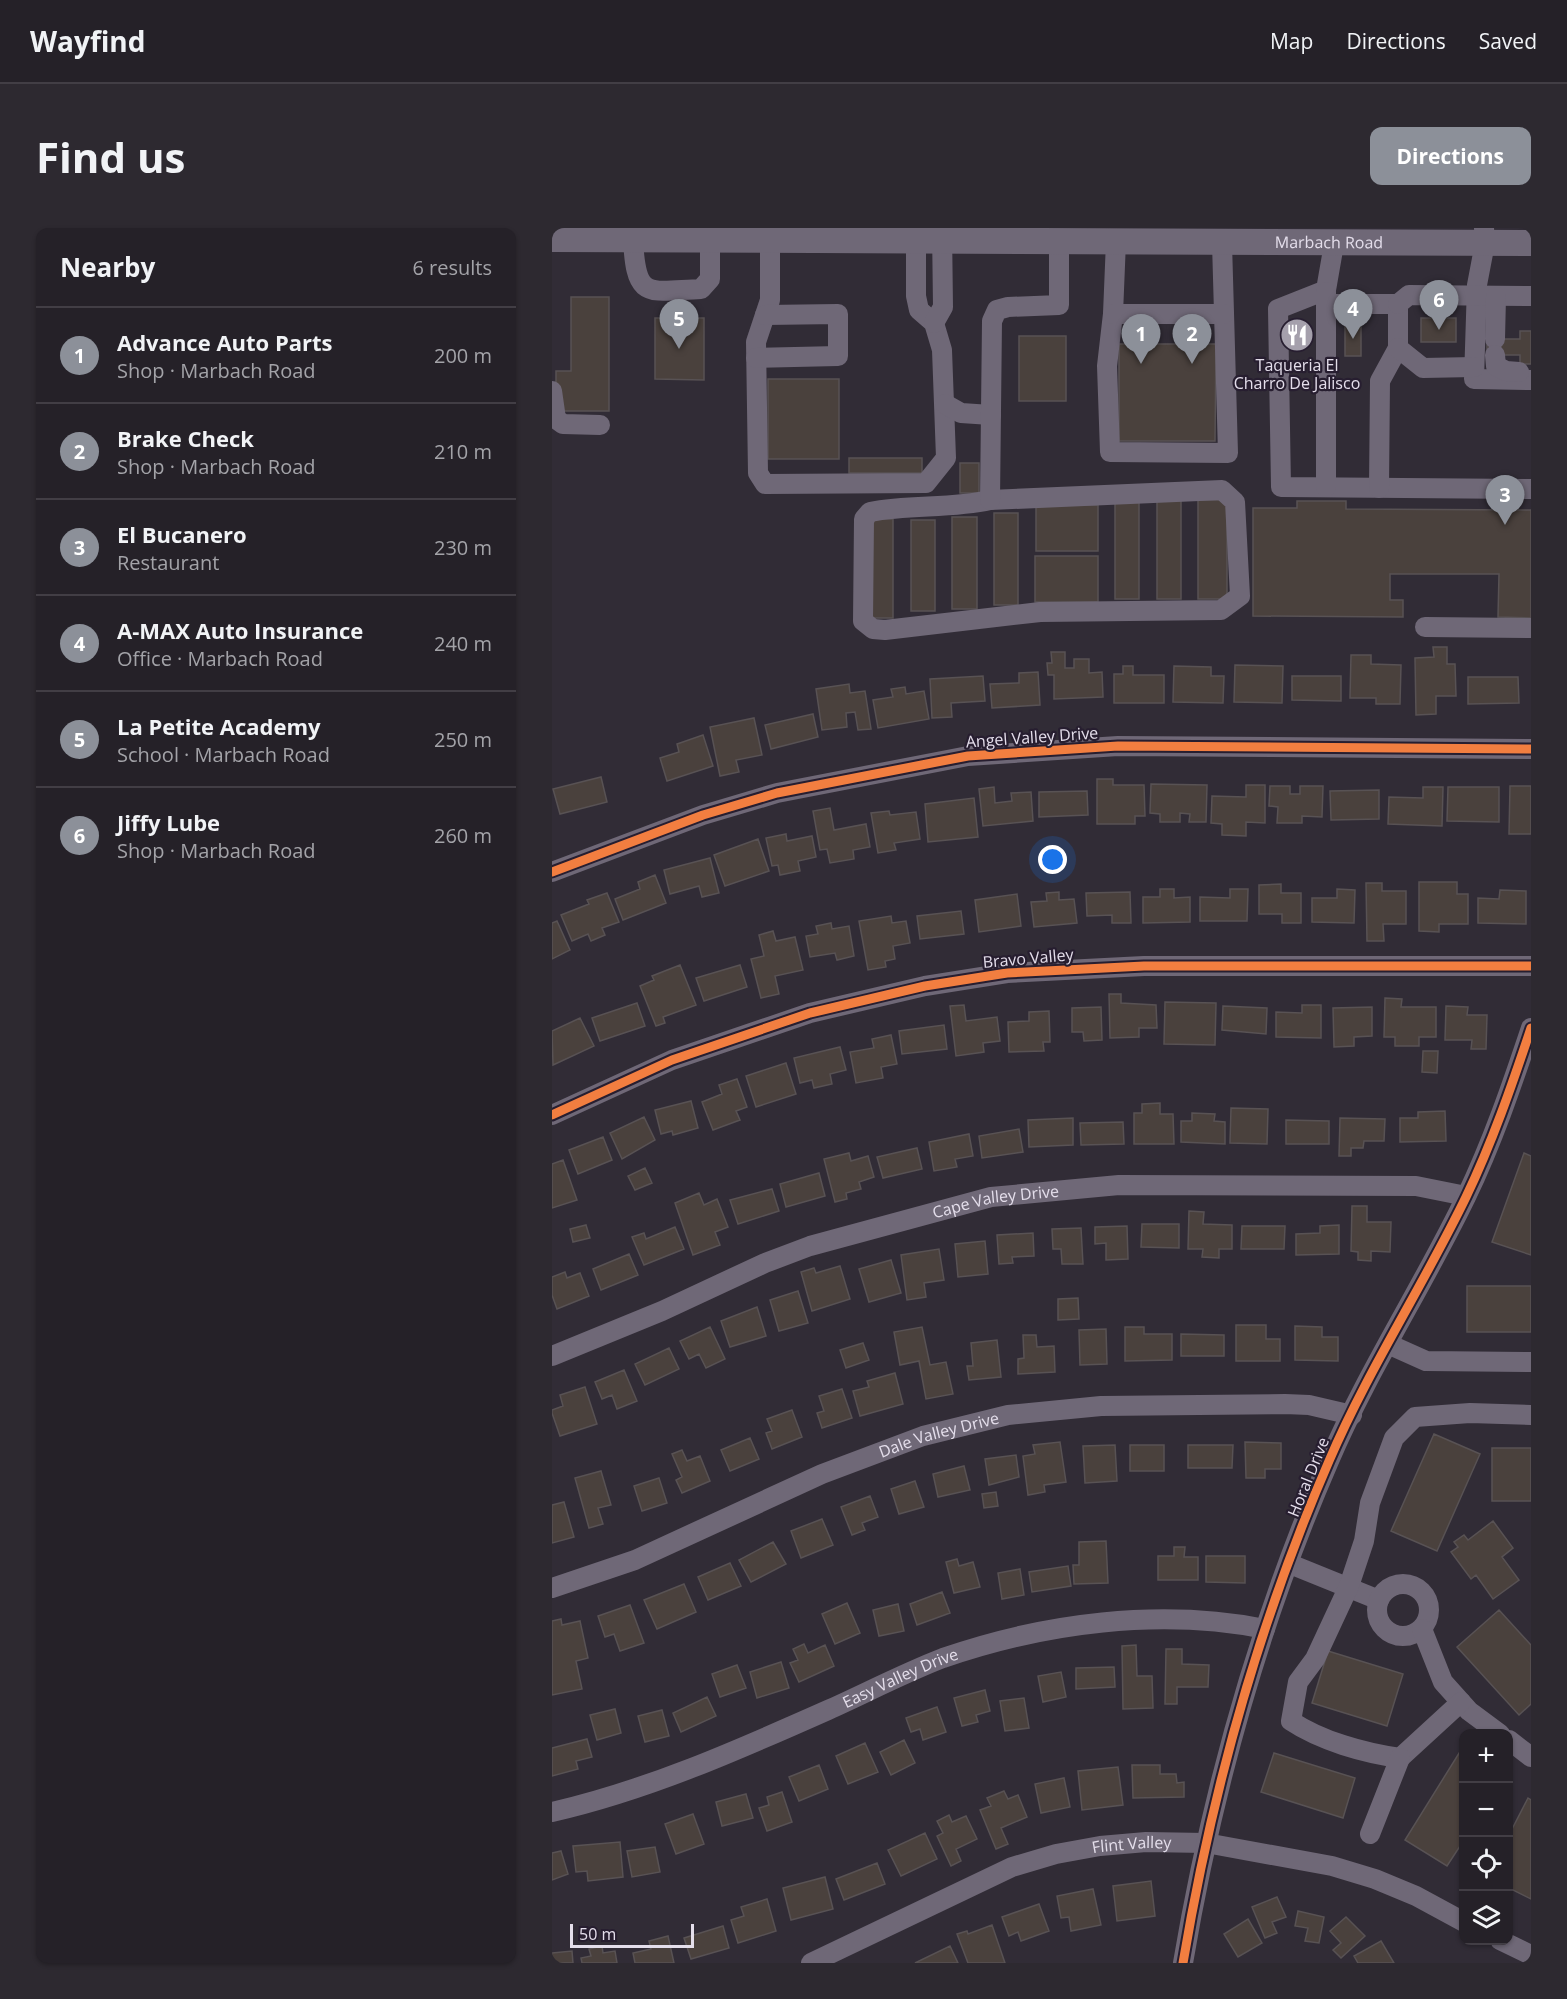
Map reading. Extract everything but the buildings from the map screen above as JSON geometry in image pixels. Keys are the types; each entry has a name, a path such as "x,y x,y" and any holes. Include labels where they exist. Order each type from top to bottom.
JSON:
{"main road":[{"name":"Marbach Road","path":"552,240 770,241 942,234 1116,241 1256,235 1334,244 1391,236 1484,236 1531,243"}],"street":[{"path":"770,241 770,300 756,342 758,473 765,484 926,483 946,458 945,404 942,350 934,323 919,310 916,296 916,234"},
{"path":"934,323 943,308 942,234"},
{"path":"1484,236 1486,297 1496,366 1506,371 1531,372"},
{"path":"990,500 992,321 997,310 1008,307 1059,305 1058,237"},
{"path":"1116,241 1113,314 1107,366 1110,453 1228,453 1224,314 1214,238"},
{"path":"633,240 635,271 639,283 653,291 701,289 710,279 710,240"},
{"path":"1326,488 1327,297 1334,244"},
{"path":"1531,296 1409,295 1398,304 1327,297 1278,309 1281,487 1531,489"},
{"path":"1486,297 1474,379 1531,380"},
{"path":"1379,488 1380,381 1398,348 1398,304"},
{"path":"756,358 838,356 838,314 765,315"},
{"path":"1113,314 1224,314"},
{"path":"1398,348 1423,368 1474,367"},
{"path":"552,391 556,419 563,424 600,425"},
{"path":"945,404 961,413 991,415"},
{"path":"1222,490 1235,502 1240,596 1221,610 1040,612 885,630 873,629 863,621 864,519 870,512 892,507 968,505 990,500 1222,490"},
{"path":"1425,627 1531,628"},
{"name":"Angel Valley Drive","path":"552,872 703,816 777,793 968,756 1118,746 1531,749"},
{"name":"Bravo Valley","path":"552,1115 672,1060 810,1013 925,986 1007,973 1144,966 1531,966"},
{"name":"Horal Drive","path":"1183,1963 1218,1785 1264,1629 1329,1460 1466,1196 1530,1034"},
{"name":"Cape Valley Drive","path":"552,1356 662,1311 765,1263 810,1246 991,1197 1119,1185 1416,1186 1466,1196"},
{"path":"1388,1344 1426,1361 1531,1362"},
{"name":"Dale Valley Drive","path":"552,1588 635,1560 822,1474 903,1443 1008,1415 1101,1406 1285,1404 1309,1405 1352,1415"},
{"path":"1400,1758 1382,1755 1307,1732 1291,1721 1298,1682 1315,1659 1349,1586 1364,1541 1370,1503 1394,1438 1415,1417 1470,1413 1531,1415"},
{"path":"1290,1564 1379,1600"},
{"path":"1394,1586 1414,1586 1422,1592 1430,1610 1422,1629 1413,1635 1393,1634 1379,1620 1379,1600 1394,1586"},
{"name":"Easy Valley Drive","path":"552,1812 589,1804 718,1760 943,1659 1005,1640 1037,1633 1130,1622 1185,1620 1264,1629"},
{"path":"1422,1629 1443,1682 1461,1702 1494,1729"},
{"path":"1370,1834 1400,1758 1461,1702"},
{"path":"1513,1743 1531,1757"},
{"name":"Flint Valley","path":"811,1963 970,1885 1023,1864 1100,1846 1146,1842 1206,1843 1304,1860 1375,1879 1416,1896 1459,1919"},
{"path":"1509,1945 1531,1955"}],"cycle path":[{"path":"552,872 703,815 777,793 968,756 1118,746 1531,749"},
{"path":"552,1115 672,1060 810,1013 925,986 1007,973 1144,966 1531,966"},
{"path":"1183,1963 1223,1771 1281,1583 1344,1427 1475,1177 1501,1114 1531,1028"}],"place":[{"name":"Jiffy Lube","path":"1439,330"},
{"name":"Taqueria El Charro De Jalisco","path":"1297,335"},
{"name":"A-MAX Auto Insurance","path":"1353,339"},
{"name":"La Petite Academy","path":"679,349"},
{"name":"Advance Auto Parts","path":"1141,364"},
{"name":"Brake Check","path":"1192,364"},
{"name":"El Bucanero","path":"1505,525"}]}
